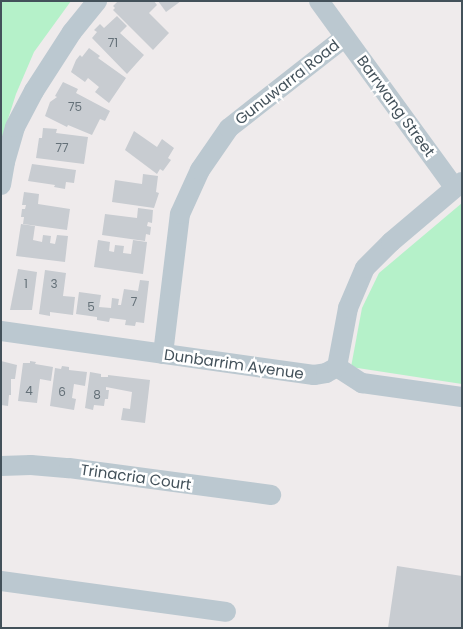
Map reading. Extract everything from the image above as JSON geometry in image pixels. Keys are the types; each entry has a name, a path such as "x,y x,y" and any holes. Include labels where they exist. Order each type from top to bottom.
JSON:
{"street":[{"path":"1,185 3,161 15,128 34,91 72,32 97,1"},
{"name":"Barrwang Street","path":"319,1 458,185"},
{"name":"Gunuwarra Road","path":"163,354 180,214 200,170 229,128 346,37"},
{"path":"458,185 438,204 391,242 366,268 348,308 337,367 362,383 462,397"},
{"name":"Dunbarrim Avenue","path":"1,331 314,375 326,373 337,367"},
{"name":"Trinacria Court","path":"1,466 31,465 69,468 271,495"},
{"path":"1,581 226,612"}],"green space":[{"path":"1,1 71,1 34,52 16,94 1,141"},
{"path":"462,203 462,384 351,367 362,308 379,273"}],"building":[{"path":"118,1 154,1 157,5 149,13 169,33 153,50 113,10 115,8 113,6"},
{"path":"158,1 181,1 166,12"},
{"path":"117,16 127,26 120,33 144,55 127,74 92,38 97,32 94,30 100,24 104,28"},
{"path":"89,48 100,56 98,58 126,78 109,103 95,92 99,87 88,78 85,82 71,72 76,60 80,55 82,57"},
{"path":"63,82 78,89 76,93 110,111 105,121 100,119 92,135 68,125 67,127 45,116 50,102 57,97 55,96"},
{"path":"43,128 57,129 56,133 88,137 84,164 36,158 39,138 42,138"},
{"path":"134,131 157,147 162,139 174,148 168,158 171,160 163,171 160,169 157,174 125,150"},
{"path":"32,164 76,170 74,183 66,182 65,189 54,187 55,185 28,181"},
{"path":"143,174 158,176 156,192 159,193 154,208 112,202 115,180 142,184"},
{"path":"24,192 39,194 38,204 70,209 67,230 23,224 24,217 21,217 22,209 25,209 26,205 22,205"},
{"path":"138,208 153,210 152,223 148,222 147,226 151,227 150,235 146,234 145,241 102,235 105,214 137,218"},
{"path":"21,224 35,226 33,240 42,242 43,235 51,236 50,243 55,244 57,235 68,236 65,262 16,256"},
{"path":"98,240 110,242 109,251 114,252 115,245 124,246 123,253 131,254 133,240 147,242 143,274 94,267"},
{"path":"18,269 37,272 32,310 10,310"},
{"path":"45,270 66,273 63,296 75,297 73,315 50,312 50,316 39,314"},
{"path":"140,280 149,281 144,323 136,322 135,326 125,325 126,320 110,318 109,322 97,320 97,317 76,314 79,292 101,295 99,307 111,308 112,298 119,299 118,305 121,305 124,289 138,291"},
{"path":"1,361 17,365 15,379 11,379 11,395 9,395 8,406 1,405"},
{"path":"30,361 36,362 35,364 53,367 51,381 40,379 37,403 18,401 23,363 30,363"},
{"path":"62,366 69,367 69,370 87,372 85,386 74,384 72,398 76,399 74,410 50,406 55,368 61,369"},
{"path":"90,372 101,374 101,377 108,377 108,375 150,380 145,423 121,420 123,408 130,409 132,392 106,387 106,390 109,390 108,399 105,399 104,406 94,405 93,410 85,408"},
{"path":"397,566 462,576 462,628 388,628"}]}
